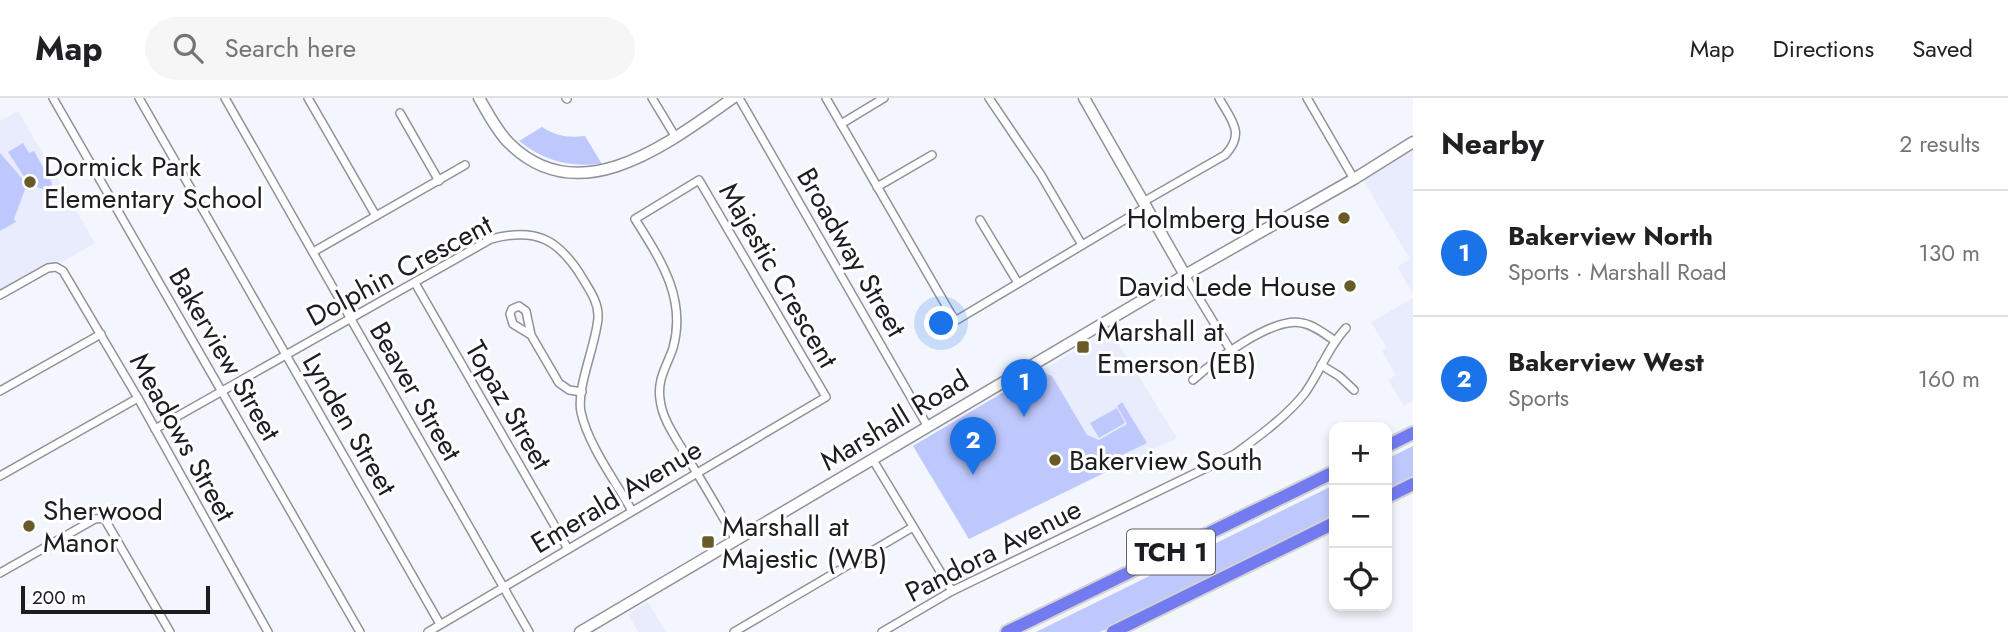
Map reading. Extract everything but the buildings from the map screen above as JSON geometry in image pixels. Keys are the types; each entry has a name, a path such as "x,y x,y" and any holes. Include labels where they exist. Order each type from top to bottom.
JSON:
{"highway":[{"path":"1392,444 1413,433"},
{"name":"TCH 1","path":"1007,632 1329,474"},
{"path":"1392,495 1413,485"},
{"name":"TCH 1","path":"1114,632 1329,525"}],"main road":[{"path":"479,98 503,137 528,157 567,173 587,174 608,171 629,163 733,98"},
{"path":"1084,98 1185,275"},
{"name":"Marshall Road","path":"580,632 1413,142"}],"street":[{"name":"Bakerview Street","path":"53,98 360,632"},
{"name":"Lynden Street","path":"139,98 440,624"},
{"name":"Beaver Street","path":"225,98 529,632"},
{"path":"308,98 376,216"},
{"path":"652,98 675,136"},
{"name":"Broadway Street","path":"739,98 928,426"},
{"path":"826,98 955,321 1224,155 1235,141 1236,127 1219,98"},
{"path":"841,124 884,98"},
{"path":"989,98 1041,175 1082,245"},
{"path":"1307,98 1354,179"},
{"path":"400,113 439,181"},
{"path":"877,187 932,155"},
{"path":"313,252 465,165"},
{"name":"Majestic Crescent","path":"736,540 665,418 660,400 660,379 673,347 676,325 675,297 666,270 635,219 699,180 826,397"},
{"path":"980,220 1018,283"},
{"name":"Dolphin Crescent","path":"155,429 491,239 511,234 532,234 555,244 572,261 597,307 595,336 580,409 586,430 632,511"},
{"name":"Meadows Street","path":"0,295 48,268 56,267 63,271 138,398 268,632"},
{"path":"1185,275 1231,351"},
{"name":"Topaz Street","path":"415,283 568,549"},
{"path":"1193,380 1231,351 1287,322 1302,323 1335,341"},
{"name":"Pandora Avenue","path":"882,632 952,591 1235,454 1293,406 1306,391 1335,341 1346,328"},
{"path":"0,391 101,334"},
{"path":"531,335 559,383 569,390 582,392"},
{"path":"1321,365 1339,376 1354,390"},
{"name":"Emerald Avenue","path":"428,632 826,397"},
{"path":"0,476 138,398"},
{"path":"873,460 952,591"},
{"path":"0,573 95,519 104,518 170,632"},
{"path":"734,632 913,527"}],"shaded area":[{"name":"Dormick Park Elementary School","path":"18,111 95,243 64,261 51,262 0,290 0,121"},
{"path":"542,127 562,136 585,136 602,164 558,161 528,148 519,141"},
{"path":"23,143 29,153 34,151 52,183 49,192 28,183 8,152"},
{"path":"1413,149 1413,293 1397,267 1410,259 1363,180"},
{"path":"0,153 27,184 14,219 16,222 0,231"},
{"path":"1413,298 1413,401 1404,406 1388,380 1396,375 1382,351 1387,348 1371,322"},
{"path":"1110,330 1177,438 969,539 913,446"},
{"path":"1039,371 1052,376 1087,435 1099,440 1127,424 1117,406 1122,402 1147,443 1120,456 1114,453 1120,465 969,539 913,446"},
{"path":"1117,408 1125,423 1099,438 1090,423"},
{"path":"1413,446 1413,476 1392,486 1392,485 1392,456"},
{"path":"1329,487 1329,518 1100,632 1036,632"},
{"path":"648,602 666,632 638,632 628,614"}],"place":[{"name":"Dormick Park Elementary School","path":"30,182"},
{"name":"Holmberg House","path":"1344,218"},
{"name":"David Lede House","path":"1350,286"},
{"name":"Marshall at Emerson (EB)","path":"1083,347"},
{"name":"Bakerview North","path":"1024,417"},
{"name":"Bakerview South","path":"1055,460"},
{"name":"Bakerview West","path":"973,475"},
{"name":"Sherwood Manor","path":"29,526"},
{"name":"Marshall at Majestic (WB)","path":"708,542"}]}
